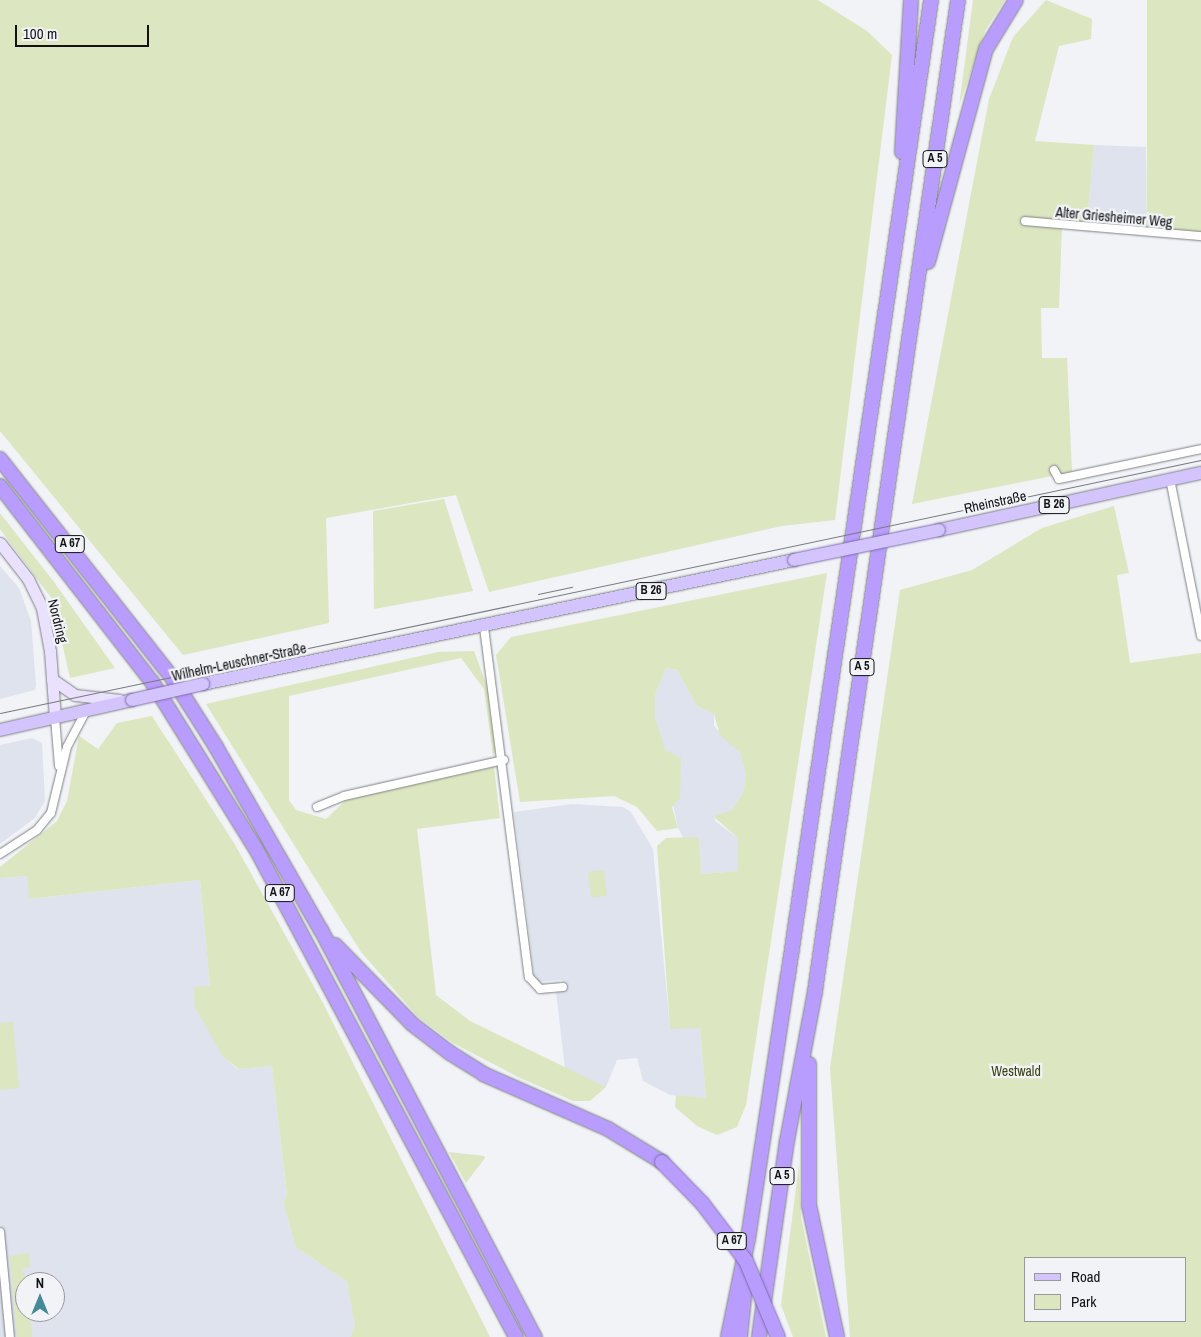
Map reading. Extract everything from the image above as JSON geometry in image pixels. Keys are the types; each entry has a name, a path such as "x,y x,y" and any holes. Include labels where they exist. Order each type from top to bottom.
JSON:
{"highway":[{"name":"A 5","path":"902,202 911,0"},
{"name":"A 5","path":"728,1337 748,1239 931,0"},
{"name":"A 5","path":"759,1337 787,1141 812,1016 958,0"},
{"path":"913,318 984,54 1016,0"},
{"name":"A 67","path":"0,459 171,676 321,930 536,1337"},
{"name":"A 67","path":"0,486 152,682 256,849 514,1335"},
{"name":"A 67","path":"321,930 412,1024 450,1053 482,1074 608,1129 662,1162 702,1203 746,1261 778,1337"},
{"name":"A 5","path":"812,1016 807,1177 821,1260 837,1337"},
{"name":"A 67","path":"740,1337 748,1239"}],"main road":[{"name":"Rheinstraße","path":"788,562 1201,473"},
{"name":"Nordring","path":"0,542 28,579 42,608 52,679 55,718"},
{"name":"Wilhelm-Leuschner-Straße","path":"0,730 203,684 484,627 788,562"},
{"path":"52,679 76,695 132,700"}],"street":[{"name":"Alter Griesheimer Weg","path":"1025,221 1201,236"},
{"path":"1054,470 1059,479 1201,448"},
{"path":"1170,479 1201,636"},
{"path":"484,627 485,654 494,686 504,760 529,977 540,989 563,987"},
{"path":"0,854 47,819 57,799 60,775 70,739 86,711"},
{"path":"55,718 60,775"},
{"path":"317,808 344,796 504,760"},
{"path":"0,1232 10,1337"}],"shaded area":[{"path":"1094,145 1146,147 1147,226 1087,223"},
{"path":"0,566 19,588 31,621 36,685 35,690 0,699"},
{"path":"666,668 677,670 697,706 714,714 714,726 740,752 746,776 743,793 732,810 714,816 715,821 738,838 738,871 701,874 699,839 683,838 678,828 655,717 655,695"},
{"path":"32,738 42,743 45,801 35,818 0,844 0,745"},
{"path":"572,804 623,807 631,812 653,849 670,1028 700,1028 706,1098 670,1095 643,1081 637,1058 617,1060 606,1087 565,1068 556,992 564,991 562,980 535,982 514,812"},
{"path":"27,876 30,899 200,880 210,986 223,1057 238,1069 272,1066 287,1195 283,1202 296,1247 347,1282 355,1326 350,1337 0,1337 0,878"}],"green space":[{"path":"0,0 818,0 867,31 892,55 835,520 782,526 489,592 456,495 326,518 329,623 183,655 0,431"},
{"path":"973,0 1005,0 985,31 959,106"},
{"path":"1046,0 1092,19 1091,39 1059,46 1035,141 1094,145 1087,223 1062,226 1059,308 1041,308 1042,358 1067,358 1072,472 912,504 989,99 1013,37"},
{"path":"1147,0 1201,0 1201,233 1147,233"},
{"path":"444,499 473,591 374,609 373,511"},
{"name":"Westwald","path":"1114,506 1129,573 1117,575 1130,663 1201,653 1201,1337 850,1337 830,1068 900,590 972,570 1042,528"},
{"path":"0,513 54,582 115,668 70,678 52,599 0,529"},
{"path":"827,573 746,1105 737,1127 717,1135 697,1126 675,1107 676,1095 706,1098 700,1028 670,1029 657,846 666,838 695,837 699,839 701,874 738,871 738,838 713,816 732,810 743,793 746,776 740,752 720,735 714,714 697,706 677,670 666,668 655,695 655,717 665,750 681,758 680,798 672,807 678,828 657,831 637,807 614,796 520,802 496,655 511,637"},
{"path":"474,651 491,697 497,748 493,756 484,689 461,658 289,696 289,800 296,810 326,819 347,799 494,767 500,818 417,829 436,995 470,1021 606,1087 590,1101 573,1101 518,1077 453,1043 418,1017 361,952 206,704 438,652"},
{"path":"152,716 234,843 323,1003 490,1337 350,1337 355,1326 347,1282 296,1247 283,1202 287,1195 272,1066 239,1069 223,1057 195,1007 194,987 210,986 200,880 29,899 27,876 0,878 0,867 57,821 67,801 79,736 98,749 117,723"},
{"path":"604,870 607,896 591,898 588,872"},
{"path":"13,1022 19,1088 0,1090 0,1023"},
{"path":"449,1152 484,1156 485,1158 466,1183"},
{"path":"799,1164 801,1217 826,1337 793,1337 781,1305"},
{"path":"29,1253 30,1267 22,1268 23,1272 15,1272 15,1314 10,1256"},
{"path":"16,1322 31,1322 32,1337 17,1337"}],"tram line":[{"path":"0,713 1201,460"},
{"path":"538,594 572,587"}]}
